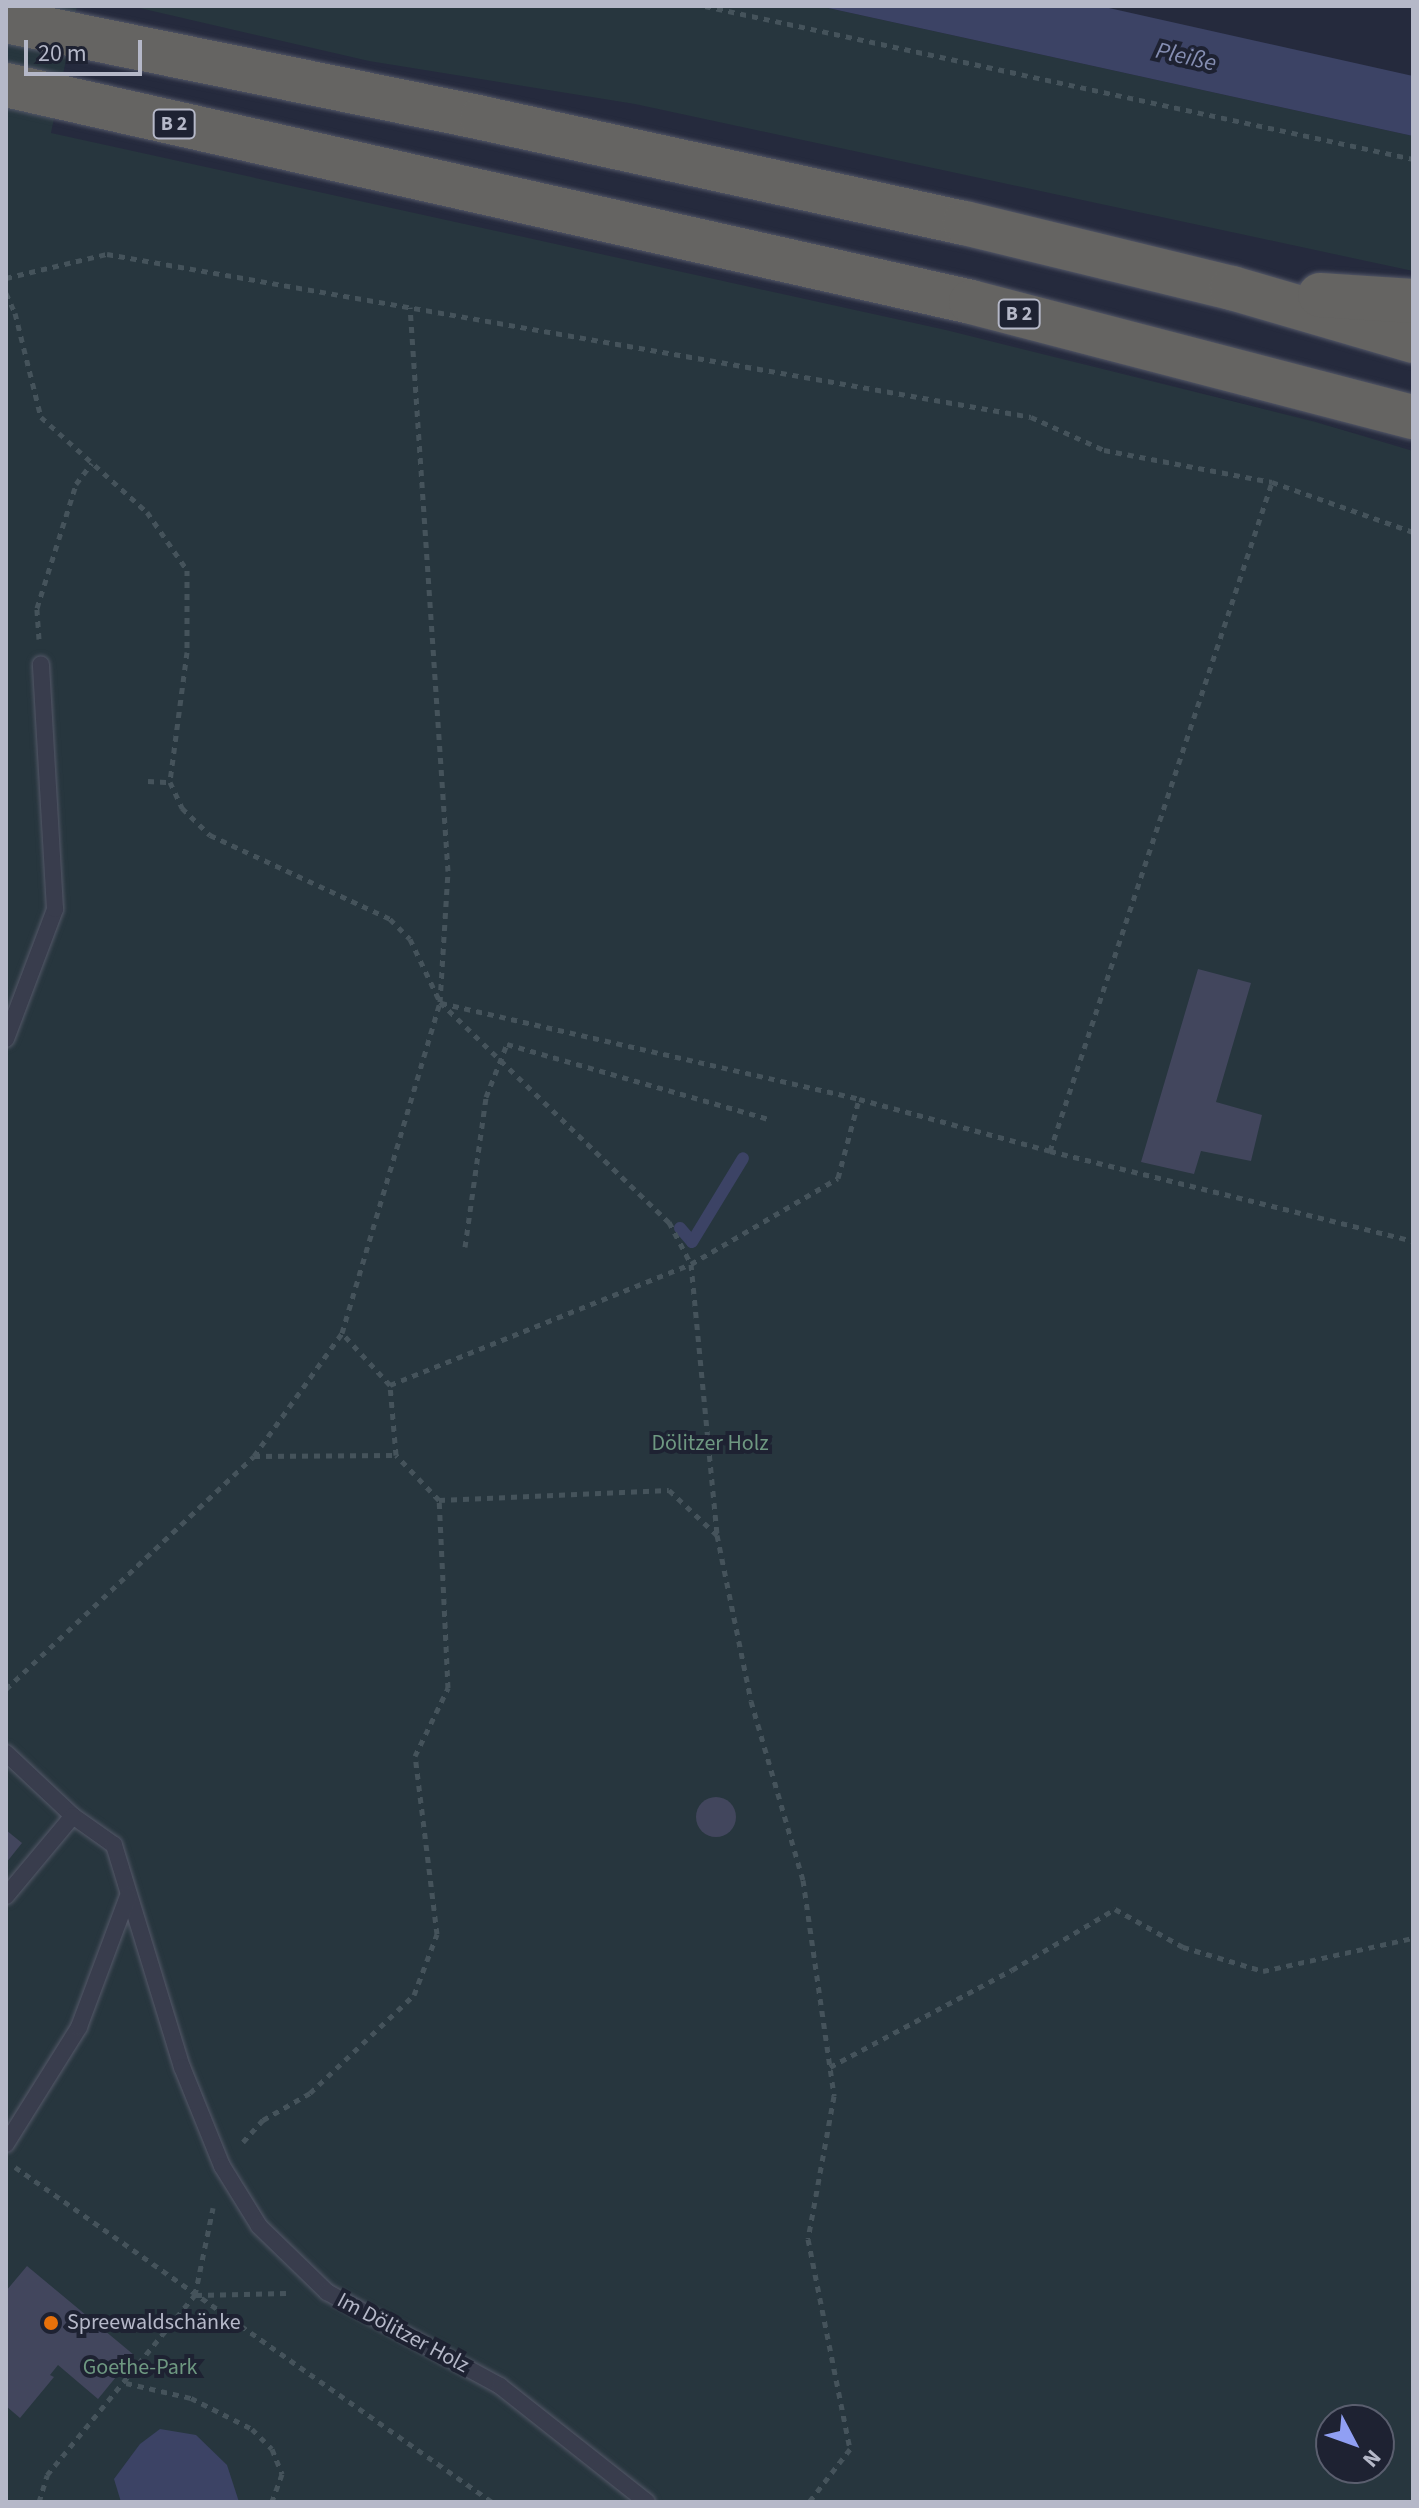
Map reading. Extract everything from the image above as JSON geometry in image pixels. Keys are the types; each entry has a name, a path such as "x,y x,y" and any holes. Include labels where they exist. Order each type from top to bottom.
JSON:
{"highway":[{"path":"6,21 482,118 980,226 1232,288 1413,341"},
{"name":"B 2","path":"6,85 971,302 1413,417"},
{"path":"1232,288 1413,301"}],"lane":[{"path":"6,1039 55,909 41,664"},
{"name":"Im Dölitzer Holz","path":"6,1753 73,1816 114,1845 182,2067 222,2166 259,2226 327,2292 500,2386 647,2502"},
{"path":"6,1896 73,1816"},
{"path":"6,2144 79,2027 128,1896"}],"path":[{"path":"705,6 1413,159"},
{"path":"6,278 107,254 1031,417 1104,450 1272,482 1413,532"},
{"path":"6,293 15,313 41,417 147,512 187,570 187,652 170,782 182,808 210,835 390,919 410,939 440,1002 669,1222 691,1264 717,1535 751,1701 803,1880 834,2096 808,2239 850,2449 809,2502"},
{"path":"6,1689 254,1456 342,1333 440,1002 448,871 410,307"},
{"path":"41,664 37,608 76,484 92,463"},
{"path":"1050,1151 1272,482"},
{"path":"148,781 170,782"},
{"path":"440,1002 859,1099 1050,1151 1413,1241"},
{"path":"465,1247 486,1097 507,1044 769,1119"},
{"path":"390,1385 691,1264 838,1178 859,1099"},
{"path":"39,2502 47,2475 126,2383 195,2295 222,2166 263,2120 310,2093 414,1995 437,1934 415,1756 448,1688 439,1500 396,1455 390,1385 342,1333"},
{"path":"254,1456 396,1455"},
{"path":"439,1500 669,1490 717,1535"},
{"path":"830,2067 1012,1970 1115,1909 1183,1947 1263,1971 1413,1938"},
{"path":"6,2161 492,2502"},
{"path":"195,2295 327,2292"},
{"path":"126,2383 191,2398 252,2429 272,2449 282,2474 272,2502"}],"green space":[{"name":"Dölitzer Holz","path":"6,6 77,6 51,133 946,330 1316,422 1413,451 1413,2502 6,2502"},
{"path":"131,6 819,6 1413,136 1413,271 635,104 369,61"}],"water":[{"name":"Pleiße","path":"819,6 1100,6 1413,76 1413,136"},
{"path":"160,2429 196,2435 227,2465 239,2502 121,2502 114,2479 140,2444"}],"building":[{"path":"1198,969 1251,983 1216,1102 1262,1115 1251,1161 1201,1151 1194,1174 1141,1162"},
{"path":"716,1797 730,1803 736,1817 730,1831 716,1837 702,1831 696,1817 702,1803"},
{"path":"6,1830 22,1843 6,1863"},
{"name":"Spreewaldschänke","path":"27,2266 134,2355 98,2399 58,2365 50,2375 54,2377 20,2418 6,2406 6,2291"}],"waterway":[{"path":"680,1228 692,1242 743,1158"}],"place":[{"name":"Spreewaldschänke","path":"51,2323"}],"park label":[{"name":"Goethe-Park","path":"140,2368"}]}
